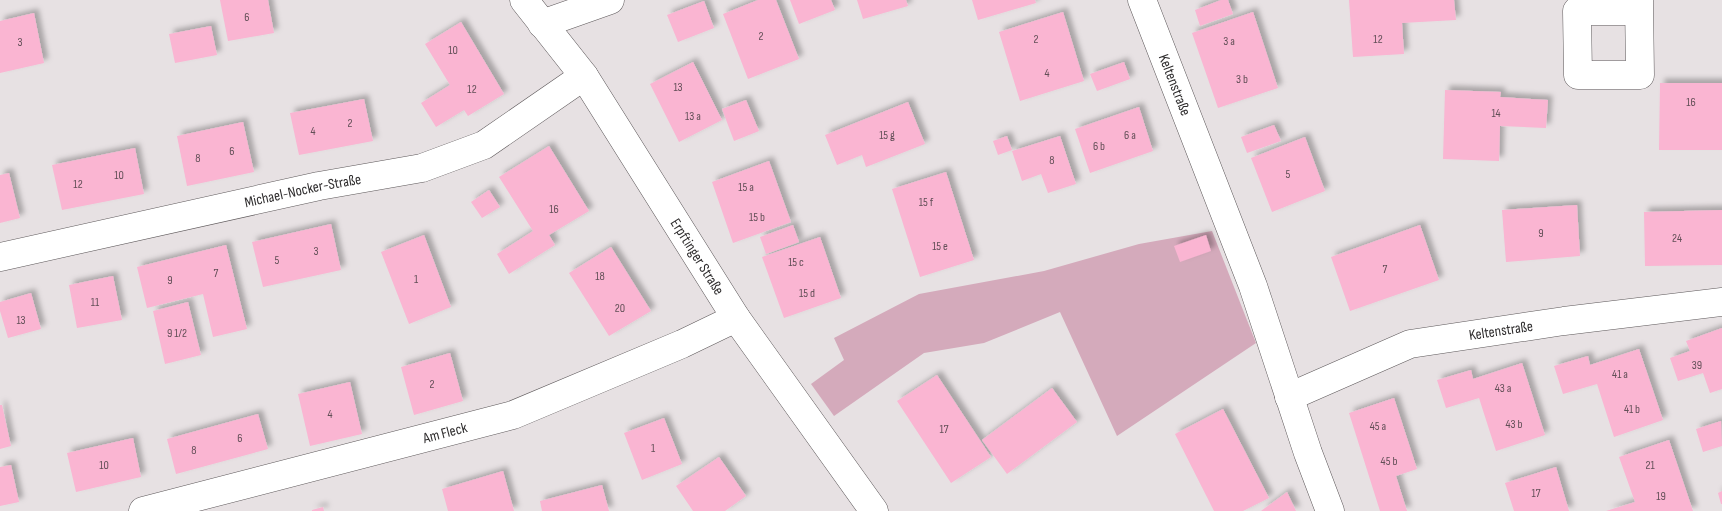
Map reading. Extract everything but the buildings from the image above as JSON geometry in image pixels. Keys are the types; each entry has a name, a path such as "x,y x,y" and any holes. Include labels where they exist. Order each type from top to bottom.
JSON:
{"street":[{"name":"Erpftinger Straße","path":"524,0 584,76 736,318 874,511"},
{"path":"542,24 610,0"},
{"name":"Keltenstraße","path":"1142,0 1253,286 1308,453 1330,511"},
{"name":"Michael-Nocker-Straße","path":"0,257 319,186 422,168 484,145 584,76"},
{"name":"Keltenstraße","path":"1290,396 1410,344 1564,321 1722,302"},
{"name":"Am Fleck","path":"142,511 512,415 682,344 736,318"}],"shaded area":[{"path":"1212,231 1256,343 1117,436 1060,312 984,343 924,353 834,416 811,384 844,360 834,338 919,294 1044,271 1139,244"}]}
